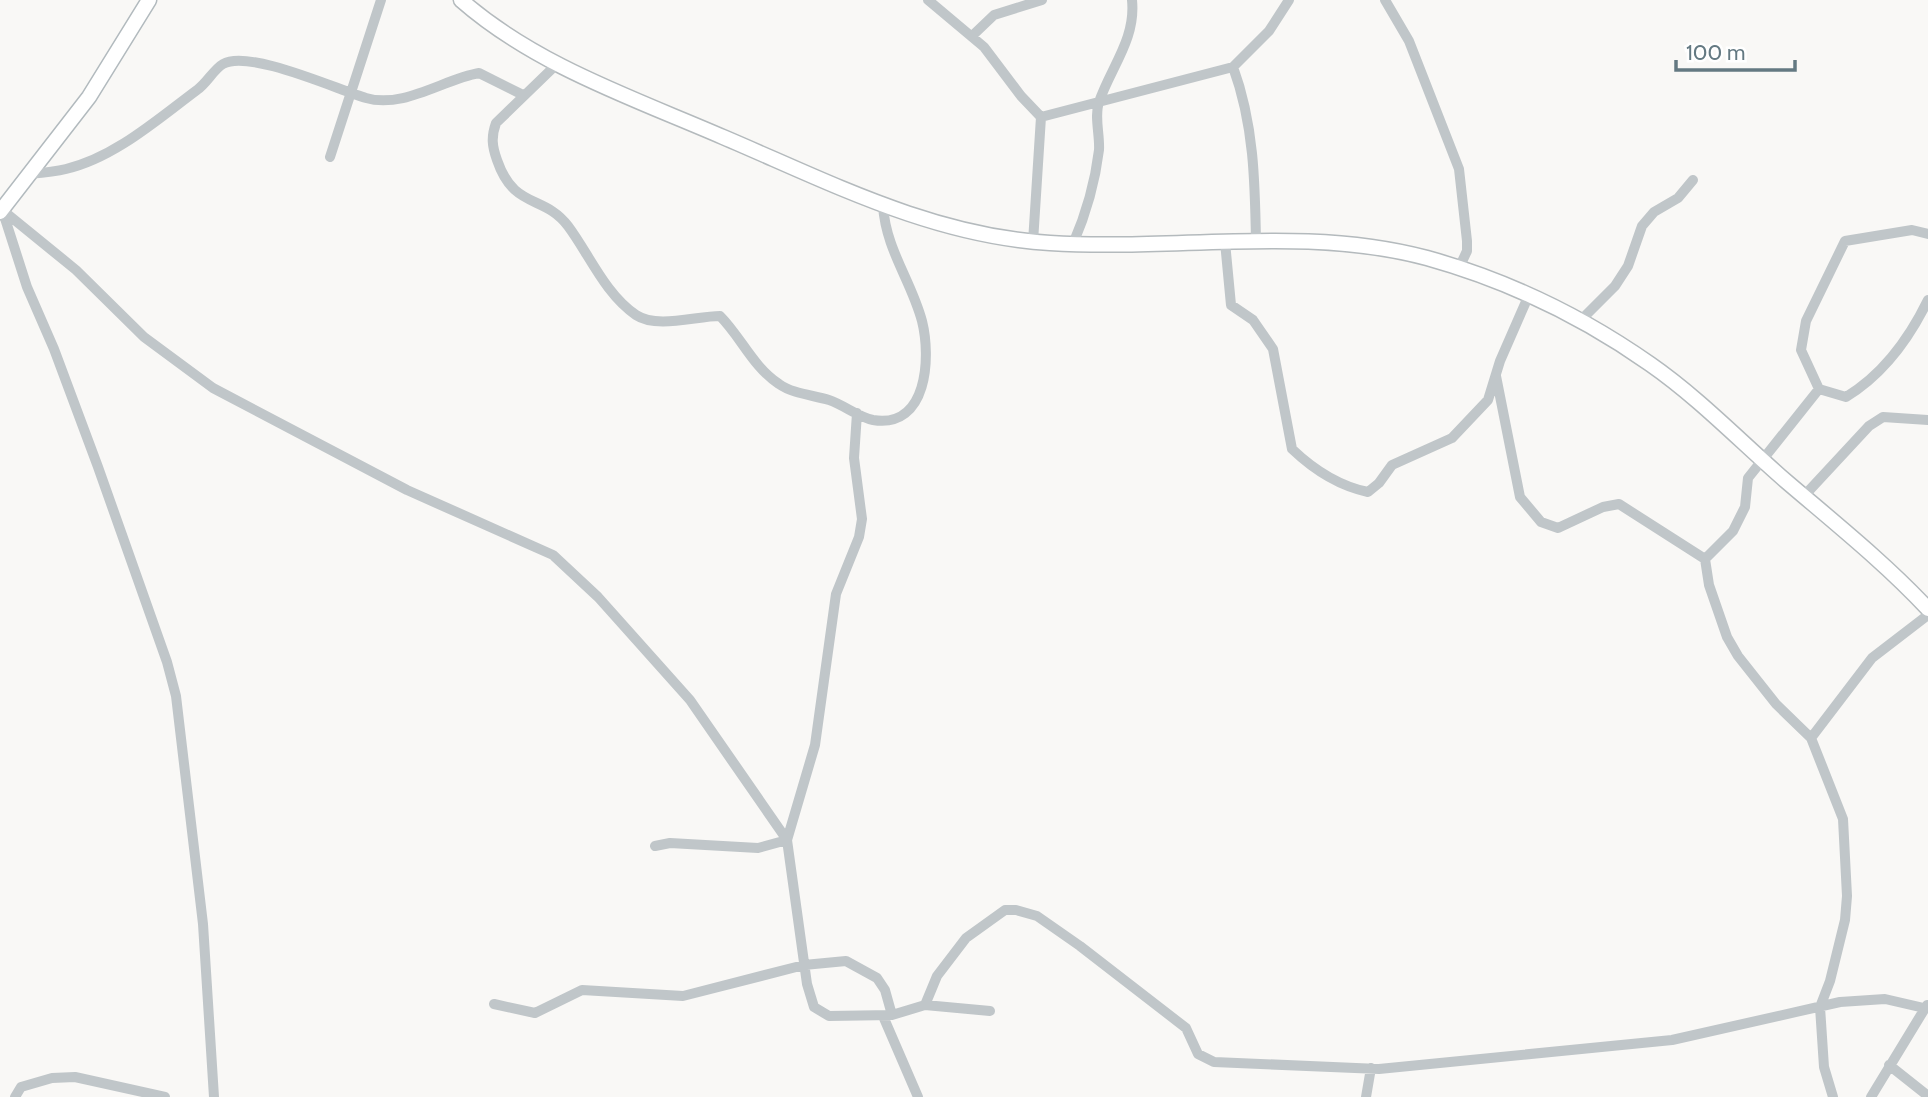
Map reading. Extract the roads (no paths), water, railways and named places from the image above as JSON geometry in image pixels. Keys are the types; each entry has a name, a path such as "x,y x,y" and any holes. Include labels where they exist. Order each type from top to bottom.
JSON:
{"main road":[{"path":"0,208 89,97 149,0"},
{"path":"461,0 521,44 601,85 883,206 927,222 1033,242 1349,244 1423,257 1459,268 1528,296 1580,321 1652,365 1804,496 1928,608"}],"street":[{"path":"330,157 354,91 366,40 381,0"},
{"path":"928,0 972,36 1041,117 1033,242"},
{"path":"972,36 994,15 1042,0"},
{"path":"1073,244 1093,184 1099,148 1097,104 1127,40 1133,14 1132,0"},
{"path":"1041,117 1233,67 1269,31 1289,0"},
{"path":"1385,0 1414,54 1459,169 1467,241 1467,251 1459,268"},
{"path":"26,175 67,169 101,156 206,84 223,64 239,60 276,67 354,91 366,98 385,101 479,73 523,95"},
{"path":"558,63 496,124 492,134 501,172 510,188 567,225 579,247 612,290 635,314 663,321 720,316 756,363 779,385 832,401 872,419 894,420 915,403 923,389 922,322 885,231 883,206"},
{"path":"1233,67 1248,115 1255,175 1256,242"},
{"path":"1580,321 1615,286 1628,266 1642,226 1654,212 1678,198 1693,180"},
{"path":"0,208 76,270 144,337 213,388 407,490 553,555 598,597 690,700 787,840"},
{"path":"0,208 27,287 54,349 98,467 167,662 176,696 201,911 214,1097"},
{"path":"1928,234 1912,230 1845,241 1806,321 1801,350 1819,389 1846,397 1866,385 1909,338 1928,300"},
{"path":"1226,242 1231,305 1253,320 1273,349 1292,449 1303,460 1347,488 1368,492 1379,483 1392,465 1451,438 1488,401 1528,296"},
{"path":"1496,375 1520,497 1541,522 1558,528 1603,507 1619,504 1705,559 1709,585 1727,637 1738,656 1776,704 1811,738 1843,818 1847,896 1845,920 1829,984 1820,1007 1824,1067 1833,1097"},
{"path":"1705,559 1733,531 1745,507 1748,478 1819,389"},
{"path":"857,413 854,458 860,528 836,594 815,745 787,840 811,1002 823,1014 887,1015 925,1005 990,1011"},
{"path":"1804,496 1869,426 1883,416 1928,421"},
{"path":"1811,738 1872,658 1928,615"},
{"path":"655,846 670,843 750,848 787,840"},
{"path":"925,1005 937,976 966,938 1005,910 1016,910 1037,916 1080,946 1186,1028 1198,1054 1214,1062 1371,1068 1672,1040 1840,1002 1885,999 1926,1007 1871,1097"},
{"path":"494,1004 535,1013 582,990 683,996 804,965 846,961 877,978 885,990 887,1015 918,1097"},
{"path":"1829,984 1840,1002"},
{"path":"1889,1065 1928,1096"},
{"path":"1366,1097 1371,1068"},
{"path":"15,1097 21,1087 52,1078 75,1077 165,1097"}]}
